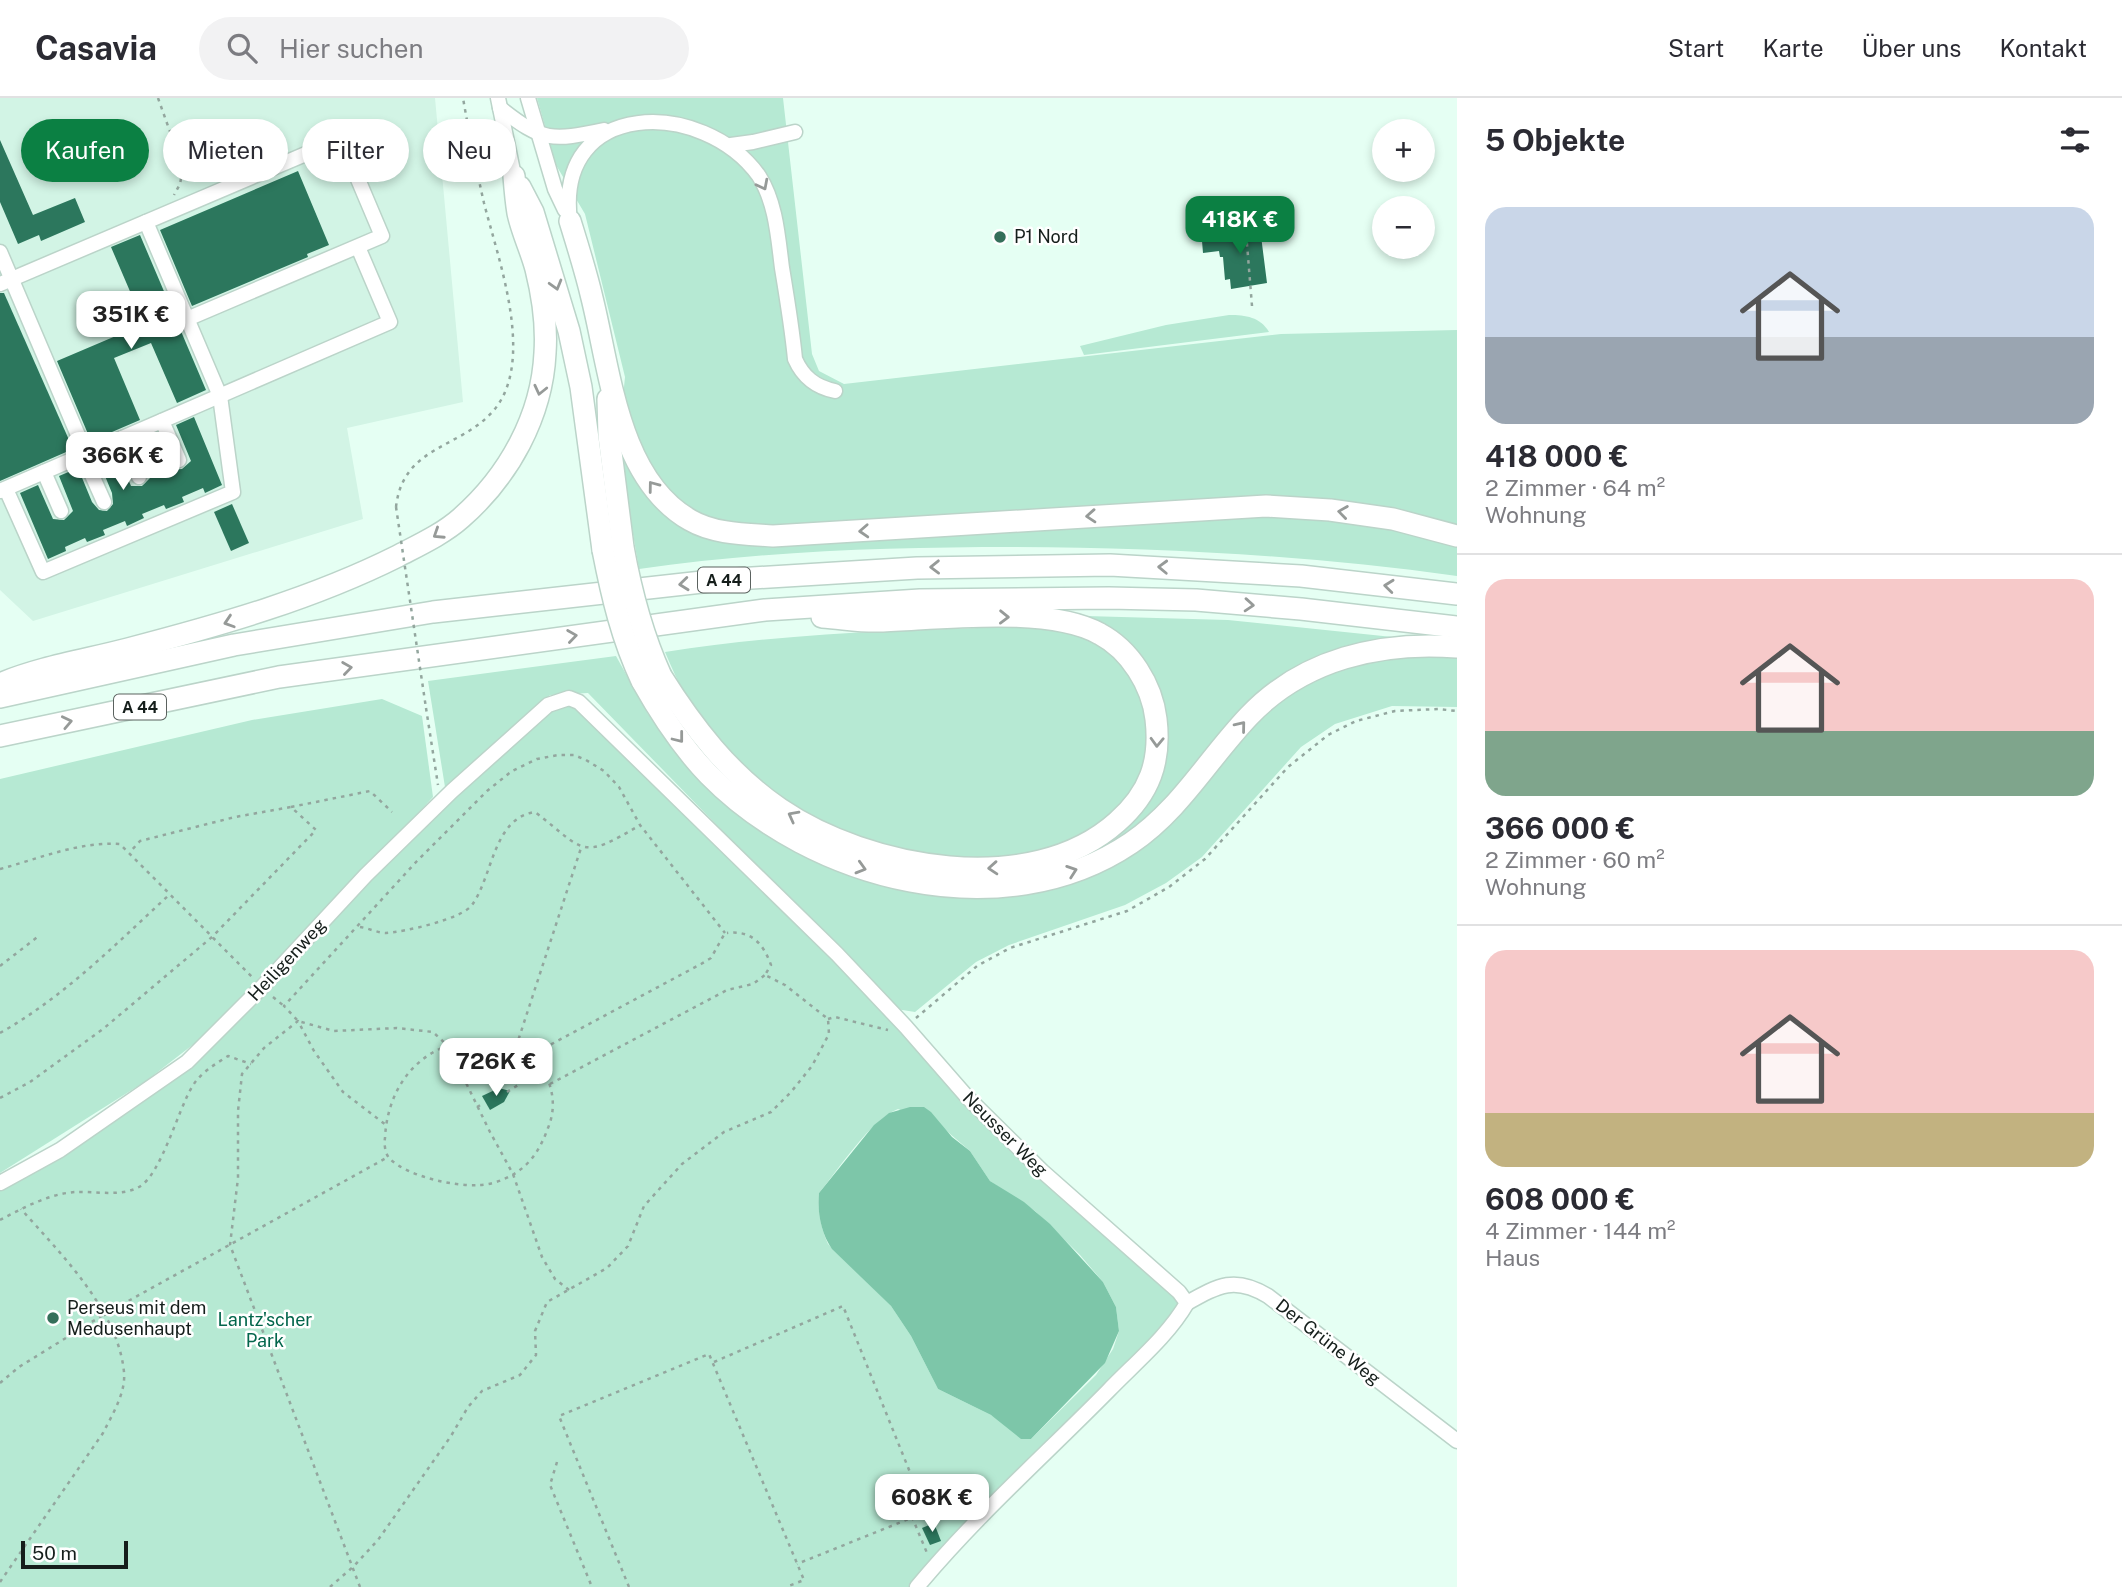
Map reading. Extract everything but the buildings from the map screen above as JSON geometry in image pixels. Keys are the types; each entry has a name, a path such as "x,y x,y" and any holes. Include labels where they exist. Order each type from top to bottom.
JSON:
{"highway":[{"path":"516,180 533,212 569,331 613,548"},
{"path":"0,684 220,625 304,597 372,569 422,544 460,520 490,490 514,458 541,392 547,322 536,268 518,215 515,182"},
{"path":"570,221 592,299 607,369 627,436 642,472 663,500 691,521 724,532 773,536 1266,506 1330,510 1393,519 1457,536"},
{"path":"607,369 615,610 630,655 685,713 714,751 780,809 861,849 905,860 977,869 1007,867 1045,859 1079,847 1104,834 1125,815 1143,793 1159,744 1154,706 1142,676 1122,651 1100,634 1070,622 1044,618 876,621 765,610"},
{"name":"A 44","path":"0,697 234,645 433,612 720,580 917,568 1110,565 1301,576 1457,594"},
{"name":"A 44","path":"0,736 279,677 765,610 920,600 1196,600 1457,627"},
{"path":"651,679 663,718 710,776 772,825 808,847 850,866 906,881 996,888 1071,873 1128,845 1155,826 1177,804 1249,716 1277,691 1324,664 1355,654 1391,648 1435,645 1457,647"}],"street":[{"path":"528,98 555,189 570,221"},
{"path":"499,103 522,125 550,138 564,138 624,124 669,120 704,128 731,145 751,164 772,204 795,359 808,379 816,385 835,391"},
{"path":"570,221 567,199 576,162 586,148 608,129"},
{"path":"731,145 795,132"},
{"path":"6,282 341,139 382,236 187,319"},
{"path":"146,222 220,396 233,492 43,572 3,490 122,439 162,421 220,396 390,322 358,247"},
{"path":"0,252 6,282 104,502"},
{"path":"162,421 179,460"},
{"path":"122,439 139,477"},
{"path":"44,472 61,511"},
{"name":"Neusser Weg","path":"548,705 569,698 579,702 837,954 968,1098 1042,1171 1179,1292 1187,1303"},
{"name":"Heiligenweg","path":"0,1182 60,1150 187,1062 262,987 363,873 548,705"},
{"name":"Der Grüne Weg","path":"1187,1303 1219,1286 1238,1284 1254,1287 1457,1441"},
{"path":"917,1587 1004,1491 1144,1354 1179,1316 1187,1303"}],"path":[{"path":"158,98 183,168 180,184 161,216"},
{"path":"441,802 396,507 398,491 410,468 479,424 495,409 510,380 513,352 512,315 474,159 463,98"},
{"path":"1252,306 1244,207 1270,204"},
{"path":"828,1020 835,1017 886,1031 906,1027 977,966 1010,948 1126,911 1169,887 1205,859 1288,767 1328,735 1356,722 1395,711 1457,711"},
{"path":"386,1125 343,1092 314,1051 298,1021 285,1006 418,861 487,791 512,771 537,759 574,755 604,771 619,788 640,825 725,933"},
{"path":"130,852 140,841 235,817 370,792 392,812"},
{"path":"0,1098 30,1082 103,1029 212,937 316,830 291,807"},
{"path":"360,927 385,933 439,923 470,908 482,887 497,848 507,830 521,814 535,811 581,848 596,847 617,839 640,825"},
{"path":"0,869 106,843 120,844 262,987"},
{"path":"516,1049 581,848"},
{"path":"0,1033 28,1017 71,983 170,894"},
{"path":"550,1084 727,990 753,984 765,975 771,965 759,942 750,935 725,933"},
{"path":"533,1054 701,964 716,951 725,933"},
{"path":"0,966 40,935"},
{"path":"330,1587 378,1540 430,1467 468,1406 482,1391 520,1374 536,1355 535,1331 547,1302 607,1268 628,1246 644,1206 682,1164 724,1132 771,1112 792,1092 822,1049 829,1034 828,1020 785,985 765,975"},
{"path":"298,1021 334,1031 397,1028 433,1032 448,1046 513,1174 542,1257 555,1279 569,1290"},
{"path":"298,1021 264,1048 242,1074 238,1111 238,1178 230,1245 360,1587"},
{"path":"468,1041 504,1043 516,1049 533,1054 544,1069 550,1084 554,1113 541,1146 531,1160 513,1174 490,1184 464,1184 418,1175 388,1157 385,1147 386,1125 391,1101 407,1073 427,1054 468,1041"},
{"path":"0,1220 53,1196 74,1192 123,1192 141,1186 154,1171 192,1086 206,1070 228,1056 251,1064"},
{"path":"507,1091 544,1069"},
{"path":"477,1107 485,1103"},
{"path":"0,1383 19,1367 103,1315 388,1157"},
{"path":"0,1582 82,1464 113,1413 122,1390 124,1373 117,1343 86,1283 21,1209"},
{"path":"713,1362 843,1307 926,1512 797,1564"},
{"path":"629,1587 559,1416 709,1354 804,1580 786,1587"},
{"path":"557,1462 550,1485 592,1587"},
{"path":"912,1517 928,1556 937,1564"}],"shaded area":[{"path":"0,98 435,98 437,119 423,119 423,182 443,182 463,402 347,428 363,519 33,621 0,590"},
{"path":"910,1107 924,1107 931,1112 952,1137 970,1151 990,1181 1024,1202 1050,1224 1103,1282 1116,1307 1119,1331 1105,1363 1031,1439 1021,1439 991,1415 938,1389 911,1336 891,1306 828,1243 819,1215 819,1193 874,1125 889,1113"}],"green space":[{"path":"537,98 783,98 812,354 819,371 844,384 1281,334 1457,330 1457,576 1236,554 1014,547 826,551 639,569 618,447 625,377 585,214 556,165"},
{"path":"1229,315 1252,318 1269,332 1084,355 1080,346 1166,325"},
{"path":"1086,616 1228,620 1402,638 1345,646 1317,658 1173,796 1135,829 1094,852 1124,830 1140,812 1167,748 1167,720 1160,691 1148,666 1115,632"},
{"path":"1028,627 1077,635 1104,648 1122,664 1135,684 1143,707 1147,730 1146,754 1139,777 1128,798 1096,827 1044,849 1006,856 940,857 901,851 871,843 812,817 759,781 715,739 687,698 665,652 755,640 846,633"},
{"path":"1415,655 1457,655 1457,707 1392,706 1335,724 1301,747 1202,857 1166,883 1125,905 1009,945 976,962 915,1012 896,1009 588,693 550,695 445,787 428,681 616,656 648,714 688,763 730,806 794,851 846,873 960,897 1070,883 1117,862 1270,708 1296,686 1366,660"},
{"path":"382,699 422,716 433,797 208,1033 146,1081 0,1173 0,779 252,720"},
{"name":"Lantz'scher Park","path":"560,705 577,705 1180,1301 1179,1311 914,1587 0,1587 0,1189 102,1130 198,1061 438,809","holes":["898,1109 942,1127 970,1151 990,1181 1035,1211 1080,1255 1103,1282 1116,1307 1119,1331 1113,1349 1096,1375 1031,1439 991,1415 938,1389 911,1336 891,1306 828,1244 822,1226 819,1193 877,1123"]}],"place":[{"name":"P1 Nord","path":"1000,237"},
{"name":"Perseus mit dem Medusenhaupt","path":"53,1318"}]}
